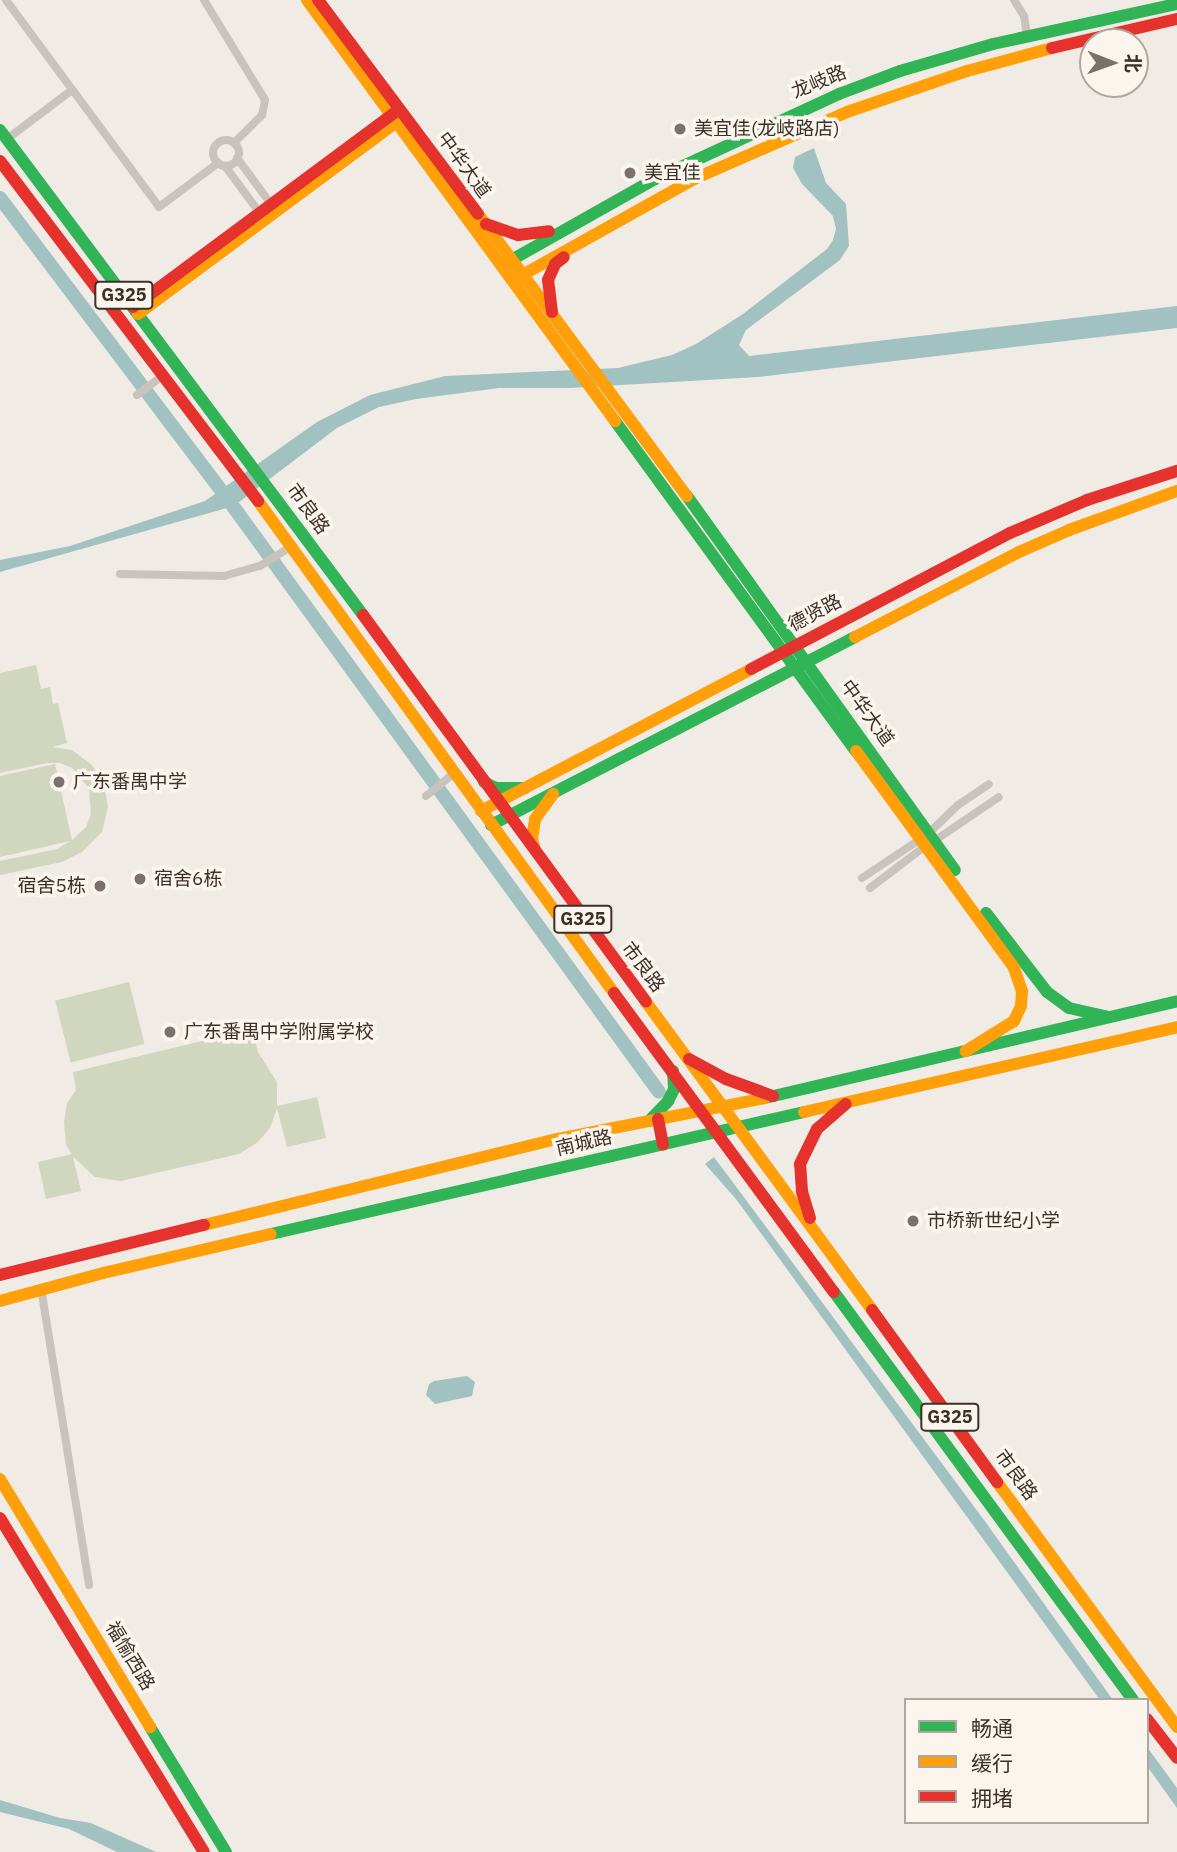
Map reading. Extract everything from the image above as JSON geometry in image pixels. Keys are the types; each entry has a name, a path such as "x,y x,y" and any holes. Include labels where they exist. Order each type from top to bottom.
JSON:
{"main road":[{"name":"中华大道","path":"307,0 482,222 507,262"},
{"name":"中华大道","path":"318,0 398,115 507,262 564,351 788,649"},
{"name":"龙岐路","path":"507,262 600,208 810,106 920,65 1027,35 1177,4"},
{"name":"龙岐路","path":"518,278 606,227 741,156 877,101 967,71 1160,22 1177,22"},
{"path":"135,310 260,212 398,115"},
{"path":"135,310 398,115"},
{"name":"市良路","path":"4,135 249,459 497,802 1177,1727"},
{"name":"市良路","path":"0,161 159,379 257,500 286,550 450,776 481,811 1132,1698"},
{"path":"482,222 508,234 536,235 600,208"},
{"path":"555,319 547,290 550,272 555,264 606,227"},
{"name":"中华大道","path":"518,278 555,319 618,400 800,666 946,870 1018,965 1069,1008 1109,1017"},
{"name":"德贤路","path":"481,811 1010,533 1087,500 1177,471"},
{"name":"德贤路","path":"491,825 1019,552 1081,525 1177,491"},
{"path":"481,780 496,788 525,788"},
{"path":"537,855 532,839 535,819 553,794"},
{"name":"中华大道","path":"966,1051 1014,1021 1021,1006 1018,965"},
{"name":"南城路","path":"0,1275 531,1145 814,1087 1177,1001"},
{"name":"南城路","path":"0,1301 41,1289 1177,1027"},
{"path":"685,1057 726,1079 773,1096"},
{"path":"663,1145 653,1120 674,1089 673,1071"},
{"path":"814,1087 820,1110"},
{"path":"814,1230 802,1191 800,1164 817,1129 846,1104"},
{"name":"福愉西路","path":"0,1479 226,1852"},
{"name":"福愉西路","path":"0,1518 204,1852"},
{"path":"1149,1722 1177,1758"}],"street":[{"path":"6,0 159,207 222,164 237,158"},
{"path":"204,0 265,100 262,114 234,143"},
{"path":"1014,0 1024,16 1027,35"},
{"path":"4,135 72,90"},
{"path":"260,212 213,152 216,144 224,140 234,143 238,151 237,158 271,204"},
{"path":"137,396 159,379"},
{"path":"120,574 224,576 260,566 286,550"},
{"path":"426,796 450,776"},
{"path":"870,888 927,840 958,806 989,784"},
{"path":"862,878 999,797"},
{"path":"41,1289 89,1585"}],"green space":[{"path":"36,665 41,689 50,687 53,704 58,703 67,743 52,747 72,750 92,765 104,786 108,807 102,832 82,852 62,862 0,875 0,861 57,849 70,841 0,857 0,776 55,764 72,840 86,827 91,814 89,788 72,768 60,763 47,763 0,773 0,673"},
{"path":"129,982 144,1044 71,1062 55,1000"},
{"path":"252,1029 258,1052 277,1082 277,1106 317,1097 326,1138 287,1147 277,1108 270,1128 258,1142 239,1154 121,1181 95,1177 73,1157 81,1191 46,1199 38,1162 72,1154 66,1145 64,1122 67,1103 76,1090 73,1072"}],"water":[{"path":"814,148 826,183 846,204 849,246 840,260 746,330 739,345 749,356 1177,306 1177,328 758,377 570,388 499,388 416,399 379,407 337,428 234,506 0,572 0,560 70,546 205,501 317,422 370,395 445,376 618,368 672,355 696,344 743,314 827,249 833,240 836,229 833,216 802,184 793,168 795,157"},
{"path":"714,1157 984,1520 1112,1698 1099,1698 736,1199 705,1164"},
{"path":"467,1376 475,1382 472,1396 435,1404 426,1395 429,1384 434,1381"},
{"path":"1149,1750 1177,1788 1177,1808 1149,1769"},
{"path":"0,1800 60,1818 91,1823 156,1852 117,1852 69,1829 0,1812"}],"waterway":[{"path":"0,198 227,498 659,1092"}],"traffic: fast":[{"path":"506,263 655,179 839,94 900,71 993,44 1177,4"},
{"path":"0,130 363,615"},
{"path":"615,421 856,751"},
{"path":"687,496 955,870"},
{"path":"491,825 855,637"},
{"path":"484,782 496,788 525,788"},
{"path":"986,913 1047,992 1069,1008 1109,1017"},
{"path":"765,1098 1177,1001"},
{"path":"649,1121 668,1101 674,1089 673,1071"},
{"path":"271,1234 804,1112"},
{"path":"834,1292 1132,1698"},
{"path":"150,1727 226,1852"}],"traffic: slow":[{"path":"307,0 615,421"},
{"path":"517,278 696,178 847,112 967,71 1052,48"},
{"path":"138,314 402,118"},
{"path":"478,214 687,496"},
{"path":"855,637 1019,552 1069,530 1177,491"},
{"path":"258,501 614,993"},
{"path":"481,811 751,669"},
{"path":"856,751 1014,968 1022,991 1021,1006 1014,1021 966,1051"},
{"path":"535,850 532,839 535,819 553,794"},
{"path":"646,1002 872,1310"},
{"path":"804,1112 1177,1027"},
{"path":"204,1225 558,1139 765,1098"},
{"path":"0,1301 103,1273 271,1234"},
{"path":"0,1479 150,1727"},
{"path":"997,1482 1177,1727"}],"traffic: jam":[{"path":"318,0 478,214"},
{"path":"1052,48 1177,19"},
{"path":"133,307 396,112"},
{"path":"0,161 258,501"},
{"path":"486,224 518,235 549,231"},
{"path":"552,312 548,280 555,264 564,257"},
{"path":"751,669 1010,533 1087,500 1177,471"},
{"path":"363,615 646,1002"},
{"path":"614,993 834,1292"},
{"path":"689,1059 726,1079 773,1096"},
{"path":"810,1218 802,1191 800,1164 817,1129 846,1104"},
{"path":"658,1119 663,1145"},
{"path":"0,1275 204,1225"},
{"path":"872,1310 997,1482"},
{"path":"0,1518 204,1852"},
{"path":"1149,1722 1177,1758"}],"place":[{"name":"美宜佳(龙岐路店)","path":"680,129"},
{"name":"美宜佳","path":"630,173"},
{"name":"广东番禺中学","path":"59,782"},
{"name":"宿舍6栋","path":"140,879"},
{"name":"宿舍5栋","path":"100,886"},
{"name":"广东番禺中学附属学校","path":"170,1032"},
{"name":"市桥新世纪小学","path":"913,1221"}]}
